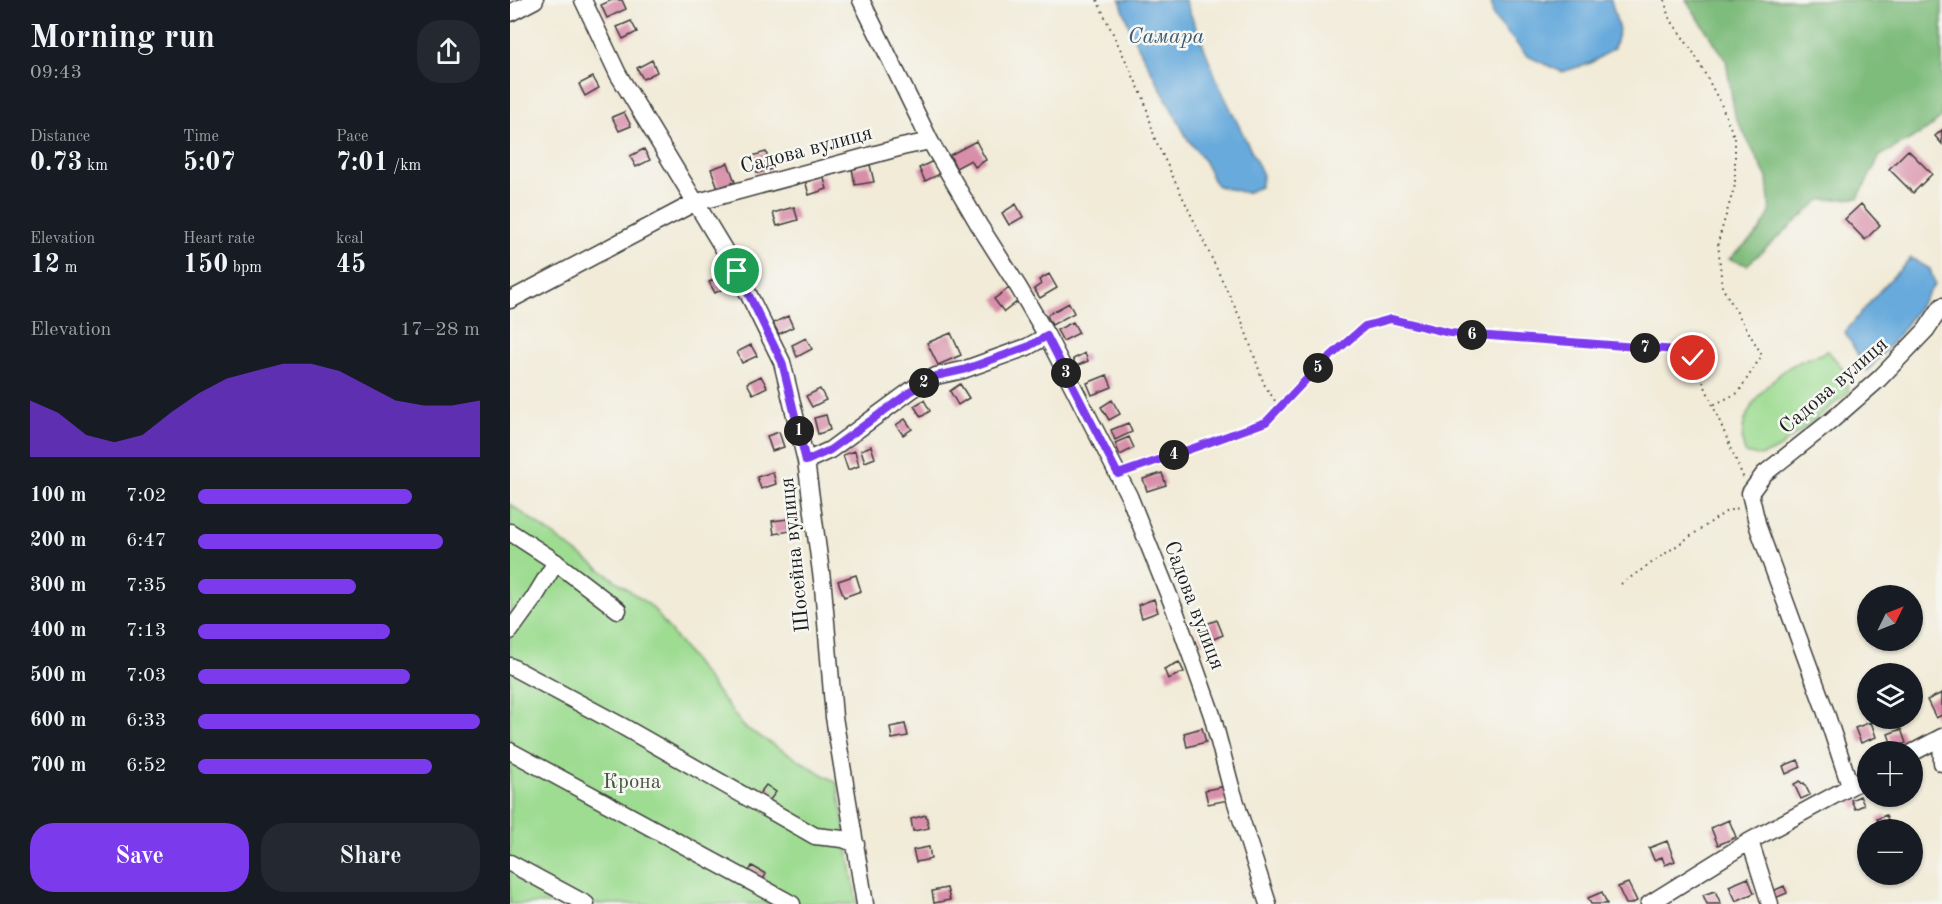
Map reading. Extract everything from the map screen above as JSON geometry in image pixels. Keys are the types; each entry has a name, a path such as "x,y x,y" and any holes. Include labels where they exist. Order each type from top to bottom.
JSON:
{"street":[{"path":"510,13 535,0"},
{"name":"Шосейна вулиця","path":"583,0 618,74 737,271 782,362 806,461 822,587 834,717 865,904"},
{"name":"Садова вулиця","path":"861,0 930,141 1047,336 1129,496 1174,608 1208,705 1268,904"},
{"name":"Садова вулиця","path":"510,300 694,203 930,141"},
{"name":"Садова вулиця","path":"1750,499 1764,474 1831,421 1879,379 1926,330 1942,306"},
{"path":"806,461 830,450 897,400 936,376 963,370 1016,351 1047,336"},
{"path":"1750,499 1850,786"},
{"path":"510,532 556,562 618,610"},
{"path":"510,631 556,562"},
{"path":"510,666 622,726 815,836 843,839 856,844"},
{"path":"1923,747 1941,738 1942,763"},
{"path":"510,751 792,904"},
{"path":"1649,904 1750,841 1857,782"},
{"path":"1750,841 1770,904"},
{"path":"510,863 586,904"}],"path":[{"path":"1097,0 1144,99 1155,139 1243,324 1264,384 1280,407"},
{"path":"1665,0 1668,16 1695,55 1721,104 1734,139 1735,185 1718,242 1722,286 1762,355 1738,393 1713,405"},
{"path":"1118,474 1266,422 1317,368 1365,326 1391,319 1450,333 1677,350 1693,358 1750,499 1727,511 1620,584"}],"green space":[{"path":"1686,0 1942,0 1942,117 1927,130 1880,156 1858,198 1820,200 1747,265 1729,259 1759,232 1770,213 1767,178 1735,116 1726,60"},
{"path":"1828,351 1845,371 1849,392 1779,448 1761,456 1745,453 1743,429 1746,417 1758,396 1789,367"},
{"name":"Крона","path":"510,504 652,607 744,727 837,783 857,904 510,904"}],"water":[{"name":"Самара","path":"1120,0 1185,0 1219,85 1263,175 1260,187 1246,193 1218,186 1213,180 1205,162 1187,138 1132,35"},
{"path":"1491,0 1611,0 1619,30 1614,48 1591,63 1562,72 1527,56 1493,16"},
{"path":"1911,258 1930,269 1935,284 1897,337 1867,371 1845,332"}],"building":[{"path":"612,0 622,0 626,9 607,18 601,5"},
{"path":"631,21 637,32 623,39 617,27"},
{"path":"652,60 657,72 643,79 637,68"},
{"path":"593,77 599,88 585,96 579,84"},
{"path":"624,112 631,126 619,131 612,117"},
{"path":"1942,130 1942,144 1935,136"},
{"path":"976,141 986,160 975,167 971,160 956,168 950,155"},
{"path":"644,149 650,160 636,167 630,156"},
{"path":"1908,150 1932,174 1913,193 1889,169"},
{"path":"766,152 771,169 757,173 752,156"},
{"path":"933,161 940,174 925,181 919,168"},
{"path":"728,163 735,182 718,188 711,169"},
{"path":"870,165 874,182 855,185 852,168"},
{"path":"823,175 827,189 809,195 805,180"},
{"path":"1016,204 1023,217 1009,225 1002,213"},
{"path":"1861,204 1880,225 1865,240 1845,219"},
{"path":"794,207 798,220 777,226 773,213"},
{"path":"723,274 729,286 715,293 709,282"},
{"path":"1049,274 1057,288 1040,298 1034,289 1041,284 1039,280"},
{"path":"1009,288 1018,301 1004,312 994,299"},
{"path":"1069,303 1074,313 1052,325 1047,315"},
{"path":"788,316 793,327 779,334 773,323"},
{"path":"1073,322 1079,333 1063,341 1057,330"},
{"path":"951,333 961,355 938,365 927,343"},
{"path":"806,338 812,349 797,357 792,345"},
{"path":"751,345 757,356 742,363 737,352"},
{"path":"1085,353 1088,361 1076,366 1073,359"},
{"path":"1107,375 1112,387 1092,395 1087,383"},
{"path":"761,376 767,387 753,394 747,383"},
{"path":"960,384 969,398 958,405 950,391"},
{"path":"820,389 826,400 812,407 806,396"},
{"path":"924,400 930,411 921,417 914,406"},
{"path":"1112,400 1120,414 1109,420 1101,407"},
{"path":"826,415 830,430 818,434 814,418"},
{"path":"905,419 912,429 903,435 896,425"},
{"path":"1128,423 1132,432 1115,440 1111,430"},
{"path":"779,432 784,447 772,451 767,436"},
{"path":"1129,437 1134,448 1120,455 1115,443"},
{"path":"871,446 875,458 865,462 861,450"},
{"path":"855,451 859,466 848,470 843,455"},
{"path":"773,472 776,484 761,489 757,477"},
{"path":"1162,473 1166,485 1147,491 1143,479"},
{"path":"788,519 790,531 774,534 772,521"},
{"path":"856,575 861,591 844,597 838,581"},
{"path":"1154,599 1158,612 1142,618 1138,605"},
{"path":"1217,620 1223,635 1204,643 1198,627"},
{"path":"1179,662 1184,672 1168,679 1164,669"},
{"path":"1942,693 1942,715 1936,718 1927,700"},
{"path":"905,724 908,736 892,739 890,727"},
{"path":"1202,728 1206,742 1187,747 1184,733"},
{"path":"1855,728 1873,729 1876,737 1860,741"},
{"path":"1901,729 1905,741 1890,741 1888,734"},
{"path":"1798,760 1801,767 1786,774 1783,766"},
{"path":"1800,781 1804,783 1810,795 1801,799 1794,784"},
{"path":"766,785 776,792 766,805 756,798"},
{"path":"1227,786 1229,800 1208,804 1205,790"},
{"path":"1857,797 1857,807 1860,807 1855,809 1851,800"},
{"path":"926,815 929,828 913,831 911,819"},
{"path":"1729,820 1736,837 1718,845 1711,828"},
{"path":"1667,841 1675,861 1665,865 1662,857 1654,860 1649,848"},
{"path":"929,847 931,859 916,862 913,850"},
{"path":"752,866 766,874 760,885 746,877"},
{"path":"1748,878 1754,893 1736,901 1729,886"},
{"path":"1628,883 1637,901 1631,904 1626,904 1618,887"},
{"path":"1784,886 1787,893 1775,898 1773,891"},
{"path":"947,888 950,900 934,903 932,891"},
{"path":"1715,891 1721,904 1707,904 1703,895"},
{"path":"1602,892 1607,904 1591,904 1588,898"}],"route":[{"path":"737,271 782,362 806,461 830,450 868,421 936,376 963,370 1027,347 1047,336 1118,474 1266,422 1317,368 1365,326 1391,319 1450,333 1677,350 1693,358"}]}
